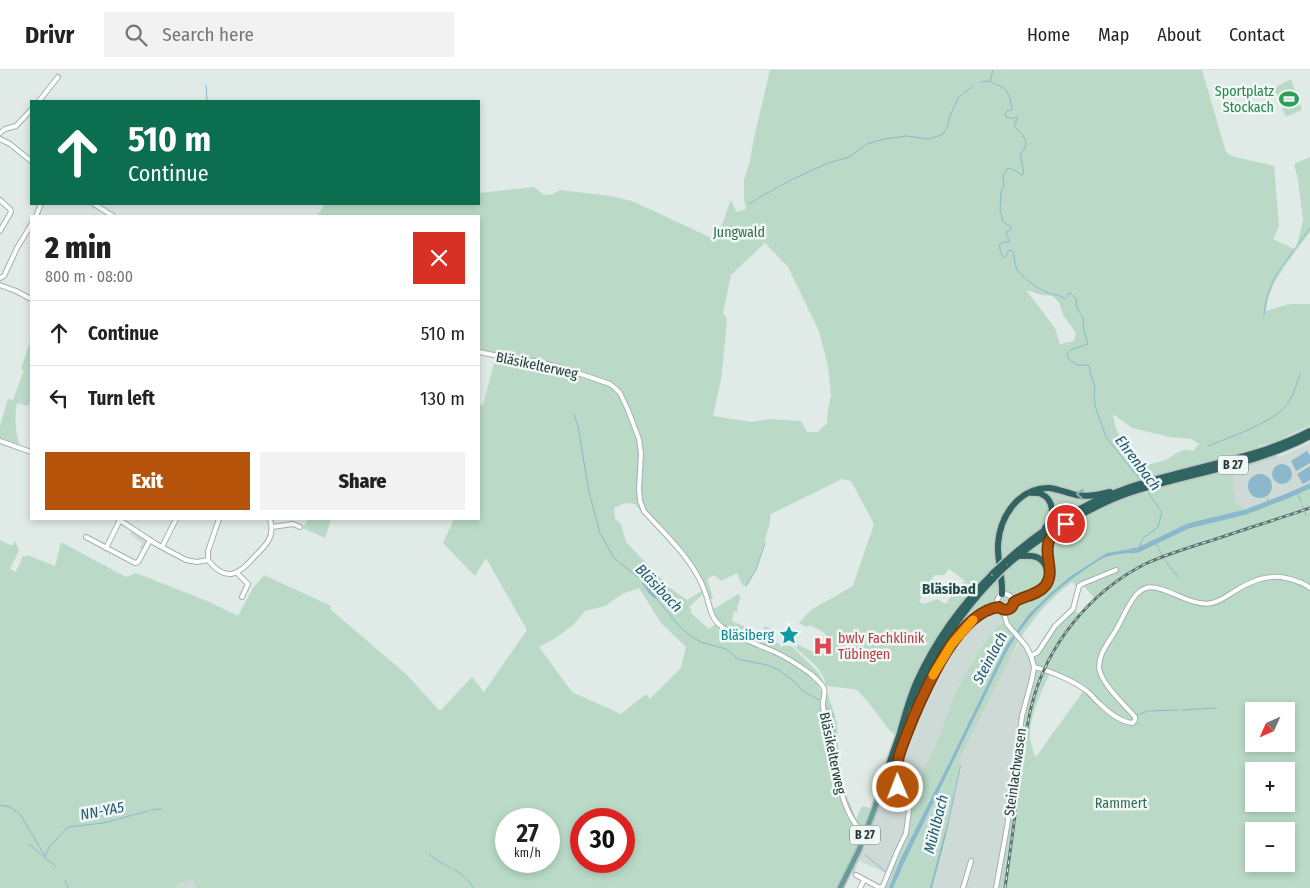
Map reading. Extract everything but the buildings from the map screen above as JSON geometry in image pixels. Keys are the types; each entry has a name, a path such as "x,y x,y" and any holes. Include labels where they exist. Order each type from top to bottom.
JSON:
{"highway":[{"name":"B 27","path":"1151,483 1259,452 1310,431"},
{"name":"B 27","path":"885,780 910,711 932,664 960,618 994,575 1023,546 1050,526 1102,499 1138,486 1260,457 1310,436"},
{"name":"B 27","path":"1005,564 1053,530 1138,486"},
{"path":"1009,597 998,557 998,542 1006,516 1021,496 1033,490 1044,488 1052,488 1078,495 1092,495 1138,486"},
{"path":"1009,597 1004,585 1000,555 1002,530 1016,504 1027,495 1034,492 1039,493 1049,500 1052,506 1052,517 1050,523 1023,546"},
{"path":"1009,597 1037,592 1046,586 1050,574 1047,554 1048,542 1054,532 1078,516"},
{"path":"1009,597 1035,591 1044,584 1048,575 1047,567 1037,557 1029,555 1017,556"}],"main road":[{"name":"B 27","path":"840,888 859,850 885,780"}],"street":[{"path":"40,100 58,77"},
{"path":"0,133 5,129 16,126 30,111"},
{"path":"0,139 10,144 30,160"},
{"path":"0,200 11,212 0,231"},
{"path":"96,205 112,215"},
{"path":"9,288 2,277 30,227"},
{"path":"0,285 30,298"},
{"name":"Bläsikelterweg","path":"480,352 566,369 610,384 620,393 639,439 641,452 639,489 640,501 644,511 690,562 705,591 711,614 715,621 731,632 797,664 816,678 824,688 822,704 830,732 841,793 849,814 865,834"},
{"path":"0,441 30,452"},
{"path":"106,548 119,520"},
{"path":"120,520 162,547 191,561 200,562 208,560"},
{"path":"162,547 175,520"},
{"path":"219,520 208,550 208,560 220,572 225,574 237,573 243,569 267,544 271,536 270,520"},
{"path":"272,527 293,524 300,527"},
{"path":"86,537 137,563 150,540"},
{"path":"1031,656 1038,652 1055,626 1072,611 1079,586 1116,570"},
{"path":"237,573 248,584 242,597"},
{"path":"1034,667 1073,683 1088,692 1099,704 1115,716 1126,722 1133,723 1135,716 1108,686 1099,667 1102,653 1138,592 1147,588 1155,588 1189,600 1209,603 1224,598 1250,582 1264,578 1278,577 1290,579 1310,588"},
{"path":"856,875 880,888 883,886 906,832 909,801 897,791 899,781 898,763 902,747 921,700 931,678 952,644 970,622 989,609 1012,606 1009,597 998,597 1002,607"},
{"name":"Steinlachwasen","path":"996,888 1008,827 1022,716 1034,667 1026,646 1006,621 1002,607"},
{"path":"963,888 971,861"},
{"path":"860,888 864,880"}],"shaded area":[{"path":"1310,443 1310,483 1256,506 1244,508 1236,503 1233,491 1234,471 1279,457"},
{"path":"133,529 150,540 144,551 140,548 142,543 130,534"},
{"path":"995,608 1003,622 995,629 979,651 955,693 906,833 888,874 859,861 884,798 888,794 921,700 944,656 965,627 989,609"},
{"path":"1022,639 1033,662 996,888 931,888 954,797 961,763 959,760 1009,659"},
{"path":"194,880 196,888 177,888 177,884"}],"green space":[{"path":"770,70 1202,70 1226,152 1231,156 1274,166 1279,227 1273,239 1296,250 1303,220 1294,164 1310,157 1310,232 1274,283 1266,311 1290,304 1310,304 1310,425 1277,441 1258,446 1279,457 1234,471 1233,490 1236,503 1244,508 1269,501 1310,483 1310,888 996,888 1022,716 1033,672 1031,656 1034,655 1055,626 1073,609 1080,615 1095,599 1082,584 1078,589 1072,582 1044,608 1020,638 959,760 961,763 954,797 931,888 882,888 904,839 909,801 938,740 955,693 979,651 995,629 1003,622 995,608 989,609 977,616 952,644 931,678 899,755 897,791 888,794 884,798 855,870 856,875 849,872 863,838 837,888 196,888 193,880 177,884 177,888 0,888 0,540 10,545 13,545 15,541 19,550 10,569 16,572 23,556 26,557 27,555 55,566 61,542 126,577 136,573 207,601 238,616 253,588 264,575 331,606 330,609 406,674 440,711 472,677 484,692 527,630 486,558 475,576 443,543 454,520 480,520 480,404 483,405 496,356 480,352 480,215 320,215 318,214 324,205 480,205 480,193 534,187 544,195 553,194 560,190 610,196 632,201 716,240 731,200 736,212 746,209 744,180","holes":["765,243 788,267 819,331 828,366 831,395 827,423 818,432 807,432 801,421 770,419 751,422 713,416 721,380 727,319 723,313 731,275","1026,290 1052,296 1059,302 1063,315 1076,333 1074,341 1060,344 1055,328","536,361 602,378 616,386 625,400 639,436 642,462 640,494 643,506 654,522 688,558 704,585 709,599 713,598 707,579 714,575 721,581 737,573 743,586 747,585 757,567 771,514 842,479 851,481 874,524 853,586 811,610 799,623 806,627 810,625 823,632 827,636 825,639 832,650 828,654 819,654 791,641 791,643 817,667 826,686 857,690 890,731 898,736 949,622 982,579 996,566 998,580 973,608 952,636 916,698 873,809 863,806 856,819 845,792 839,762 837,723 828,694 821,691 815,680 802,669 785,659 723,631 716,624 709,629 692,614 690,606 704,593 703,590 687,600 670,588 626,542 621,524 615,519 614,508 625,503 635,504 642,511 637,488 639,450 636,436 616,391 601,382 535,363","1113,414 1132,428 1170,437 1191,439 1199,444 1193,451 1180,451 1163,461 1139,467 1119,435","1150,481 1154,491 1145,494 1138,483","949,569 965,581 955,590 946,604 937,599 923,604 919,601 925,587 935,575 944,575","650,582 660,595 655,599 649,595","639,588 661,623 686,647 681,668 650,699 646,694 621,714 572,692 539,647 572,626 585,611 605,606 622,594","1050,673 1084,690 1037,756 1034,755 1030,740 1032,719"]},
{"name":"Sportplatz Stockach","path":"1291,79 1302,110 1286,117 1274,88"},
{"path":"30,342 30,401 28,406 17,403 16,409 17,436 20,448 0,441 0,426 8,399 13,400 24,370 21,369"},
{"path":"307,520 331,520 325,538 303,528"},
{"path":"738,594 741,597 737,607 738,613 734,611 732,621 761,634 765,626 772,630 773,637 777,643 791,646 819,673 823,681 821,682 804,666 794,660 734,632 717,620 712,610"}],"water":[{"path":"1307,451 1310,456 1310,463 1296,471 1291,461"},
{"path":"1282,464 1289,467 1292,474 1289,481 1282,484 1275,481 1272,474 1275,467"},
{"path":"1310,466 1310,480 1303,484 1297,474"},
{"path":"1260,474 1269,477 1272,486 1269,495 1260,498 1251,495 1248,486 1251,477"},
{"path":"1137,548 1137,552 1110,556 1091,565 1058,590 1026,623 1008,649 893,888 889,888 900,860 1006,646 1018,629 1029,614 1071,576 1107,553"},
{"name":"Bläsibach","path":"644,580 650,582 660,594 655,599 649,594 642,583"},
{"path":"960,766 945,839 932,888 930,888 948,821"}],"waterway":[{"name":"Ehrenbach","path":"993,70 990,81 1004,89 1008,93 1010,100 1012,109 1006,112 1005,116 1010,118 1018,117 1014,126 1023,136 1026,143 1024,150 1020,154 1024,173 1022,175 1010,168 1007,169 1003,176 1004,186 1001,192 1000,209 1003,222 1011,227 1011,230 1006,234 1010,241 1000,244 1002,255 1005,258 1009,250 1013,251 1017,270 1043,291 1065,299 1070,293 1076,299 1077,308 1083,318 1088,344 1071,350 1067,353 1068,358 1077,365 1089,365 1095,386 1095,406 1106,437 1141,481"},
{"path":"981,82 990,81"},
{"path":"206,85 207,100"},
{"path":"748,204 791,180 828,163 849,157 867,144 884,139 907,136 928,139 942,135 947,128 958,98 973,86"},
{"path":"1283,265 1310,228"},
{"path":"1264,315 1269,290 1281,268"},
{"path":"1287,404 1300,375"},
{"path":"1208,446 1261,424 1272,418 1286,406"},
{"name":"Bläsibach","path":"574,415 578,426 589,492 600,533 614,558 643,581"},
{"name":"Steinlach","path":"1131,551 1138,550 1188,526 1246,512 1310,486"},
{"name":"Ehrenbach","path":"1138,550 1143,538 1158,527 1162,512 1147,491"},
{"path":"1297,492 1301,502"},
{"name":"Steinlach","path":"1266,505 1268,498"},
{"path":"1305,512 1306,516"},
{"name":"Steinlach","path":"1155,541 1158,547"},
{"path":"746,586 756,570 765,543"},
{"path":"1159,549 1162,555"},
{"path":"1164,559 1178,577"},
{"name":"Bläsibach","path":"656,598 680,627 692,637 701,642 726,649 738,659 767,665 779,670 794,681 803,691 819,700"},
{"name":"Bläsibach","path":"826,707 833,714 836,756 844,794 857,823"},
{"path":"1182,710 1216,708"},
{"path":"1137,715 1148,711 1178,710"},
{"path":"0,806 10,807 20,814 45,856"},
{"path":"151,810 161,809"},
{"name":"NN-YA5","path":"45,857 49,847 68,827 103,823 148,811"},
{"name":"Bläsibach","path":"856,830 857,841"},
{"name":"NN-YA5","path":"29,844 56,867"},
{"path":"430,854 449,867"},
{"name":"Bläsibach","path":"865,855 886,872"},
{"path":"453,869 470,882 473,888"},
{"path":"65,880 68,888"}],"railway":[{"path":"1005,888 1024,744 1032,704 1048,661 1074,622 1106,589 1145,564 1310,508"}],"slow traffic":[{"path":"933,675 952,644 973,620"}],"place":[{"name":"Sportplatz Stockach","path":"1289,99"},
{"name":"Bläsiberg","path":"789,635"},
{"name":"bwlv Fachklinik Tübingen","path":"823,646"}],"district":[{"name":"Bläsibad","path":"949,589"}],"route":[{"path":"898,787 897,766 899,755 921,700 944,656 965,627 977,616 989,609 999,607 1003,610 1008,610 1014,602 1046,586 1050,574 1047,554 1048,542 1054,532 1066,524"}],"park label":[{"name":"Jungwald","path":"739,232"},
{"name":"Rammert","path":"1121,803"}],"water label":[{"name":"Mühlbach","path":"936,824"}]}
